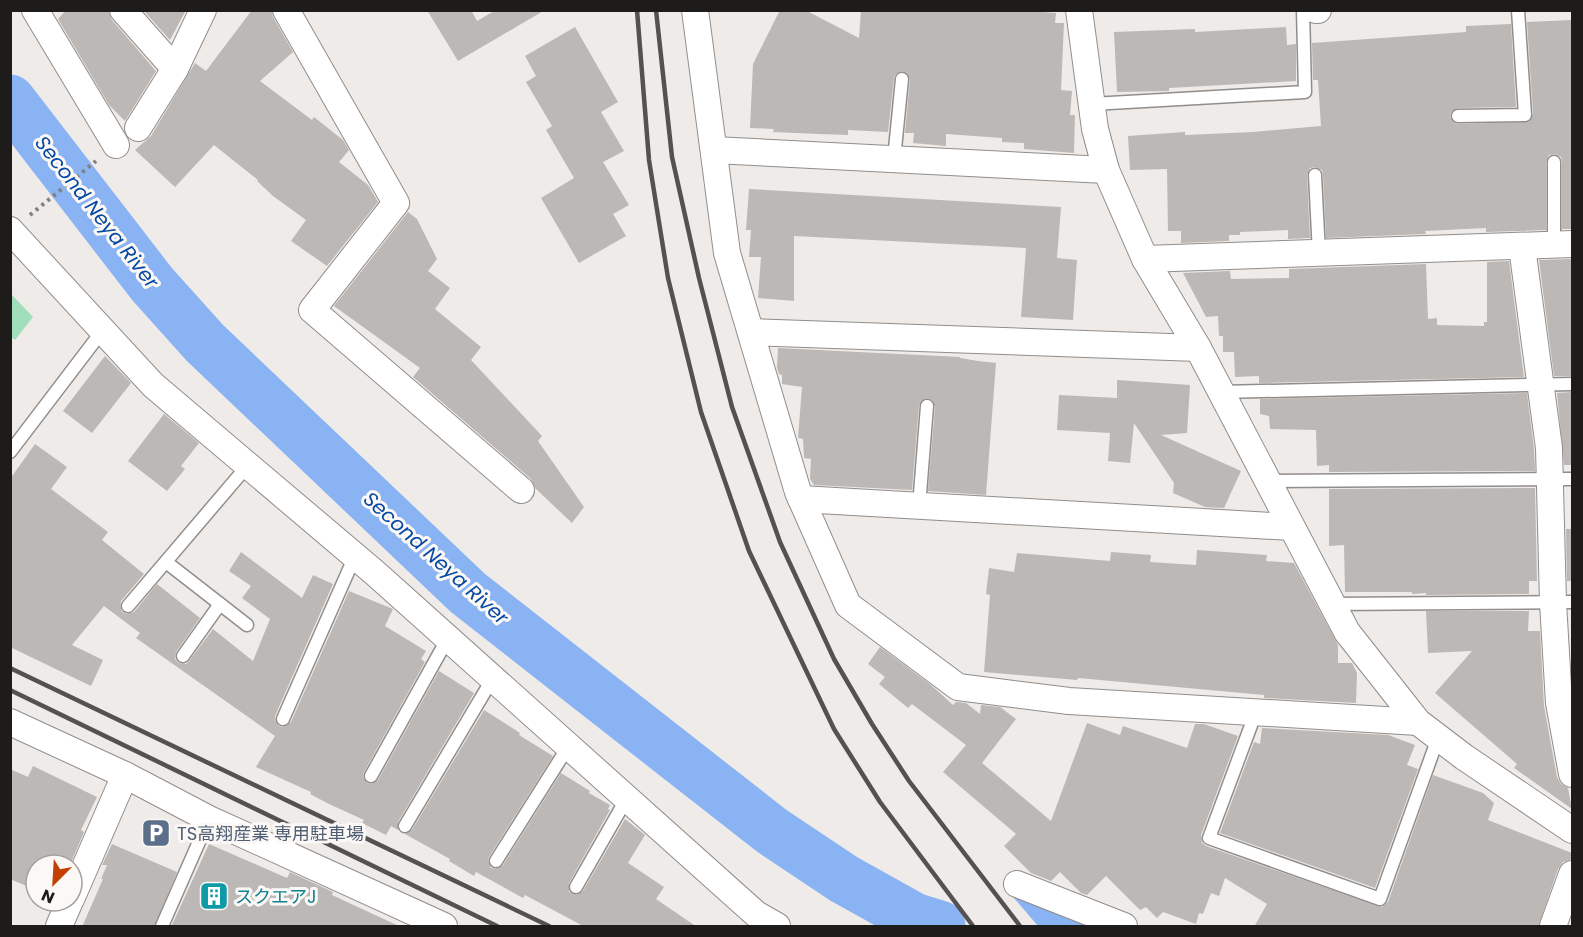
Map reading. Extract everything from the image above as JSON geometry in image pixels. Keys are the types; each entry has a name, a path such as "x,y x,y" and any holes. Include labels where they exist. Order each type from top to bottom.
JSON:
{"street":[{"path":"35,10 116,145"},
{"path":"123,10 175,69"},
{"path":"138,128 175,69 203,10"},
{"path":"286,10 396,203 312,310 521,490"},
{"path":"695,10 727,253 801,499 848,605 958,687 1069,701 1418,722"},
{"path":"1079,10 1095,129 1106,170 1145,259 1198,348 1347,632 1418,722 1572,830"},
{"path":"714,150 1106,170"},
{"path":"11,231 153,385 355,556 756,914 777,927"},
{"path":"1145,259 1563,245"},
{"path":"1522,247 1549,448 1561,479 1566,702 1572,774"},
{"path":"751,332 1198,348"},
{"path":"801,499 1291,527"},
{"path":"10,722 124,775 209,819 444,927"},
{"path":"84,869 124,775"},
{"path":"1553,927 1572,874"},
{"path":"1017,884 1124,927"},
{"path":"59,927 65,913"}],"lane":[{"path":"1092,104 1305,92 1303,10"},
{"path":"1458,116 1525,115 1518,10"},
{"path":"894,159 902,79"},
{"path":"1554,162 1563,245"},
{"path":"1315,175 1318,254"},
{"path":"10,452 103,330"},
{"path":"1221,392 1572,384"},
{"path":"920,506 927,406"},
{"path":"128,606 249,464"},
{"path":"1268,481 1561,479"},
{"path":"283,719 355,556"},
{"path":"166,562 247,625"},
{"path":"1332,604 1563,602"},
{"path":"183,656 220,604"},
{"path":"371,776 448,638"},
{"path":"405,826 493,678"},
{"path":"1256,712 1209,838 1380,899 1438,738"},
{"path":"496,861 568,747"},
{"path":"576,887 627,798"},
{"path":"162,927 209,819"}],"path":[{"path":"11,231 116,145"}],"green space":[{"path":"11,294 33,317 15,340 11,337"}],"water":[{"path":"1008,891 1098,926 1038,926"}],"building":[{"path":"66,10 108,10 112,20 156,71 125,121 109,105 58,19"},
{"path":"143,10 186,10 170,40"},
{"path":"252,10 271,10 293,52 260,81 312,120 314,117 343,140 349,150 339,162 368,185 378,202 327,266 291,241 306,220 273,196 258,180 214,145 175,187 135,150 151,136 195,63 206,71"},
{"path":"427,10 471,10 477,21 496,10 545,10 458,61"},
{"path":"780,10 805,10 859,38 861,10 1012,10 1056,13 1055,23 1064,23 1061,90 1072,91 1070,115 1075,115 1074,153 1024,149 1024,143 1002,142 1002,138 946,134 946,146 913,143 914,133 905,133 910,79 907,73 902,71 894,78 888,132 848,130 848,135 773,132 774,129 750,128 753,64"},
{"path":"1572,20 1572,229 1562,229 1562,162 1561,157 1555,154 1549,155 1546,162 1546,230 1486,232 1486,228 1425,231 1426,234 1326,238 1323,175 1322,170 1315,167 1310,168 1307,175 1310,238 1288,239 1288,230 1240,232 1240,235 1229,235 1229,241 1181,243 1181,231 1168,231 1167,169 1130,170 1128,136 1185,132 1185,135 1253,132 1321,126 1318,80 1313,80 1312,43 1466,32 1466,26 1511,24 1516,107 1458,108 1451,112 1450,117 1454,123 1458,124 1529,122 1533,114 1527,22"},
{"path":"575,27 618,102 601,112 624,151 603,162 629,205 613,214 626,236 579,263 541,198 574,178 546,130 552,126 526,82 536,76 525,56"},
{"path":"1286,27 1287,45 1296,44 1296,81 1169,88 1169,91 1117,92 1114,32 1195,29 1195,32"},
{"path":"749,189 1061,207 1057,258 1077,260 1073,320 1021,317 1026,248 794,236 794,301 758,298 761,257 749,257 751,230 746,230"},
{"path":"408,212 417,219 437,259 428,271 450,288 435,309 481,347 471,360 542,436 538,441 584,507 572,523 535,488 531,479 413,377 420,368 334,306"},
{"path":"1572,259 1572,376 1554,376 1539,260"},
{"path":"1509,261 1524,377 1259,383 1259,376 1235,377 1234,352 1223,352 1223,336 1219,336 1218,316 1206,317 1183,273 1230,271 1231,279 1289,278 1289,269 1426,264 1428,319 1437,318 1437,325 1484,326 1484,322 1487,322 1487,262"},
{"path":"778,348 960,357 996,363 986,495 928,491 935,407 932,400 927,398 919,405 912,490 814,485 810,479 811,459 804,458 803,439 798,438 802,387 782,384 782,375 779,374 777,368"},
{"path":"105,356 131,383 92,433 63,411"},
{"path":"1117,380 1190,385 1187,433 1161,435 1241,471 1224,508 1205,507 1173,493 1174,483 1134,423 1130,463 1108,461 1110,433 1057,430 1059,395 1117,398"},
{"path":"1572,392 1572,465 1564,465 1557,393"},
{"path":"1527,393 1535,471 1329,472 1329,465 1317,466 1316,430 1270,429 1269,416 1260,414 1260,399"},
{"path":"164,414 199,443 181,466 185,469 167,491 128,461"},
{"path":"35,444 67,467 51,489 108,532 102,540 144,574 121,601 122,612 127,614 134,612 157,584 200,618 176,652 175,659 179,663 186,664 189,661 213,629 253,661 270,619 242,598 251,586 229,571 241,552 302,598 313,575 333,584 275,716 279,726 284,727 291,722 349,591 393,609 385,626 426,651 421,659 425,662 364,772 363,777 367,783 372,784 378,780 439,671 474,693 398,822 398,830 391,826 386,835 362,823 364,820 310,794 311,792 256,767 275,736 136,638 140,633 104,606 72,645 103,660 91,686 10,647 10,479"},
{"path":"1535,488 1537,581 1529,581 1529,594 1426,595 1426,593 1412,594 1412,592 1345,592 1344,545 1329,546 1329,489"},
{"path":"1566,529 1572,529 1572,581 1567,581"},
{"path":"1197,550 1267,555 1266,561 1294,563 1338,645 1338,663 1352,663 1357,673 1356,703 1264,698 1264,695 984,672 990,595 986,594 989,568 1014,572 1017,553 1110,561 1111,552 1151,555 1150,562 1196,565"},
{"path":"1426,611 1529,611 1528,631 1540,631 1544,706 1557,777 1561,784 1568,788 1572,809 1514,768 1517,764 1435,693 1472,651 1428,653"},
{"path":"880,647 931,685 953,705 956,702 966,703 980,714 981,705 1000,707 1016,719 982,763 1051,821 1087,723 1120,735 1123,726 1187,748 1195,724 1204,724 1238,736 1201,835 1202,843 1206,846 1382,907 1388,902 1433,775 1483,793 1494,803 1488,820 1572,853 1572,859 1563,862 1558,869 1538,927 1254,927 1267,904 1225,878 1219,896 1211,893 1203,914 1199,913 1196,924 1163,912 1157,918 1146,907 1140,910 1106,876 1087,895 1081,893 1060,872 1051,881 1031,873 1004,846 1016,834 943,772 966,745 912,704 908,708 879,684 885,677 868,664"},
{"path":"484,710 553,756 489,857 491,868 496,869 503,865 561,773 610,805 608,809 610,810 569,883 569,892 577,895 583,891 625,819 645,835 628,863 664,887 656,899 697,927 585,927 525,895 523,898 476,872 474,876 449,861 450,859 405,834 412,830"},
{"path":"1262,728 1388,735 1415,745 1407,765 1418,769 1375,888 1220,833 1254,742 1260,744"},
{"path":"33,766 97,797 81,830 84,832 75,853 24,853 24,885 10,879 10,769 28,777"},
{"path":"112,844 177,872 154,927 82,927 103,879 101,879 107,865 102,865"},
{"path":"209,844 287,878 290,872 333,892 332,895 401,927 171,927"}],"waterway":[{"name":"Second Neya River","path":"10,100 152,284 205,343 468,593 772,831 844,879 914,918 940,926"}],"railway":[{"path":"637,10 649,160 668,278 701,412 749,551 834,729 880,802 973,926"},
{"path":"656,10 672,157 699,278 732,407 780,542 834,659 872,724 909,781 1020,926"},
{"path":"10,668 549,926"},
{"path":"10,690 497,926"}],"place":[{"name":"TS高翔産業 専用駐車場","path":"156,833"},
{"name":"スクエアJ","path":"214,896"}]}
